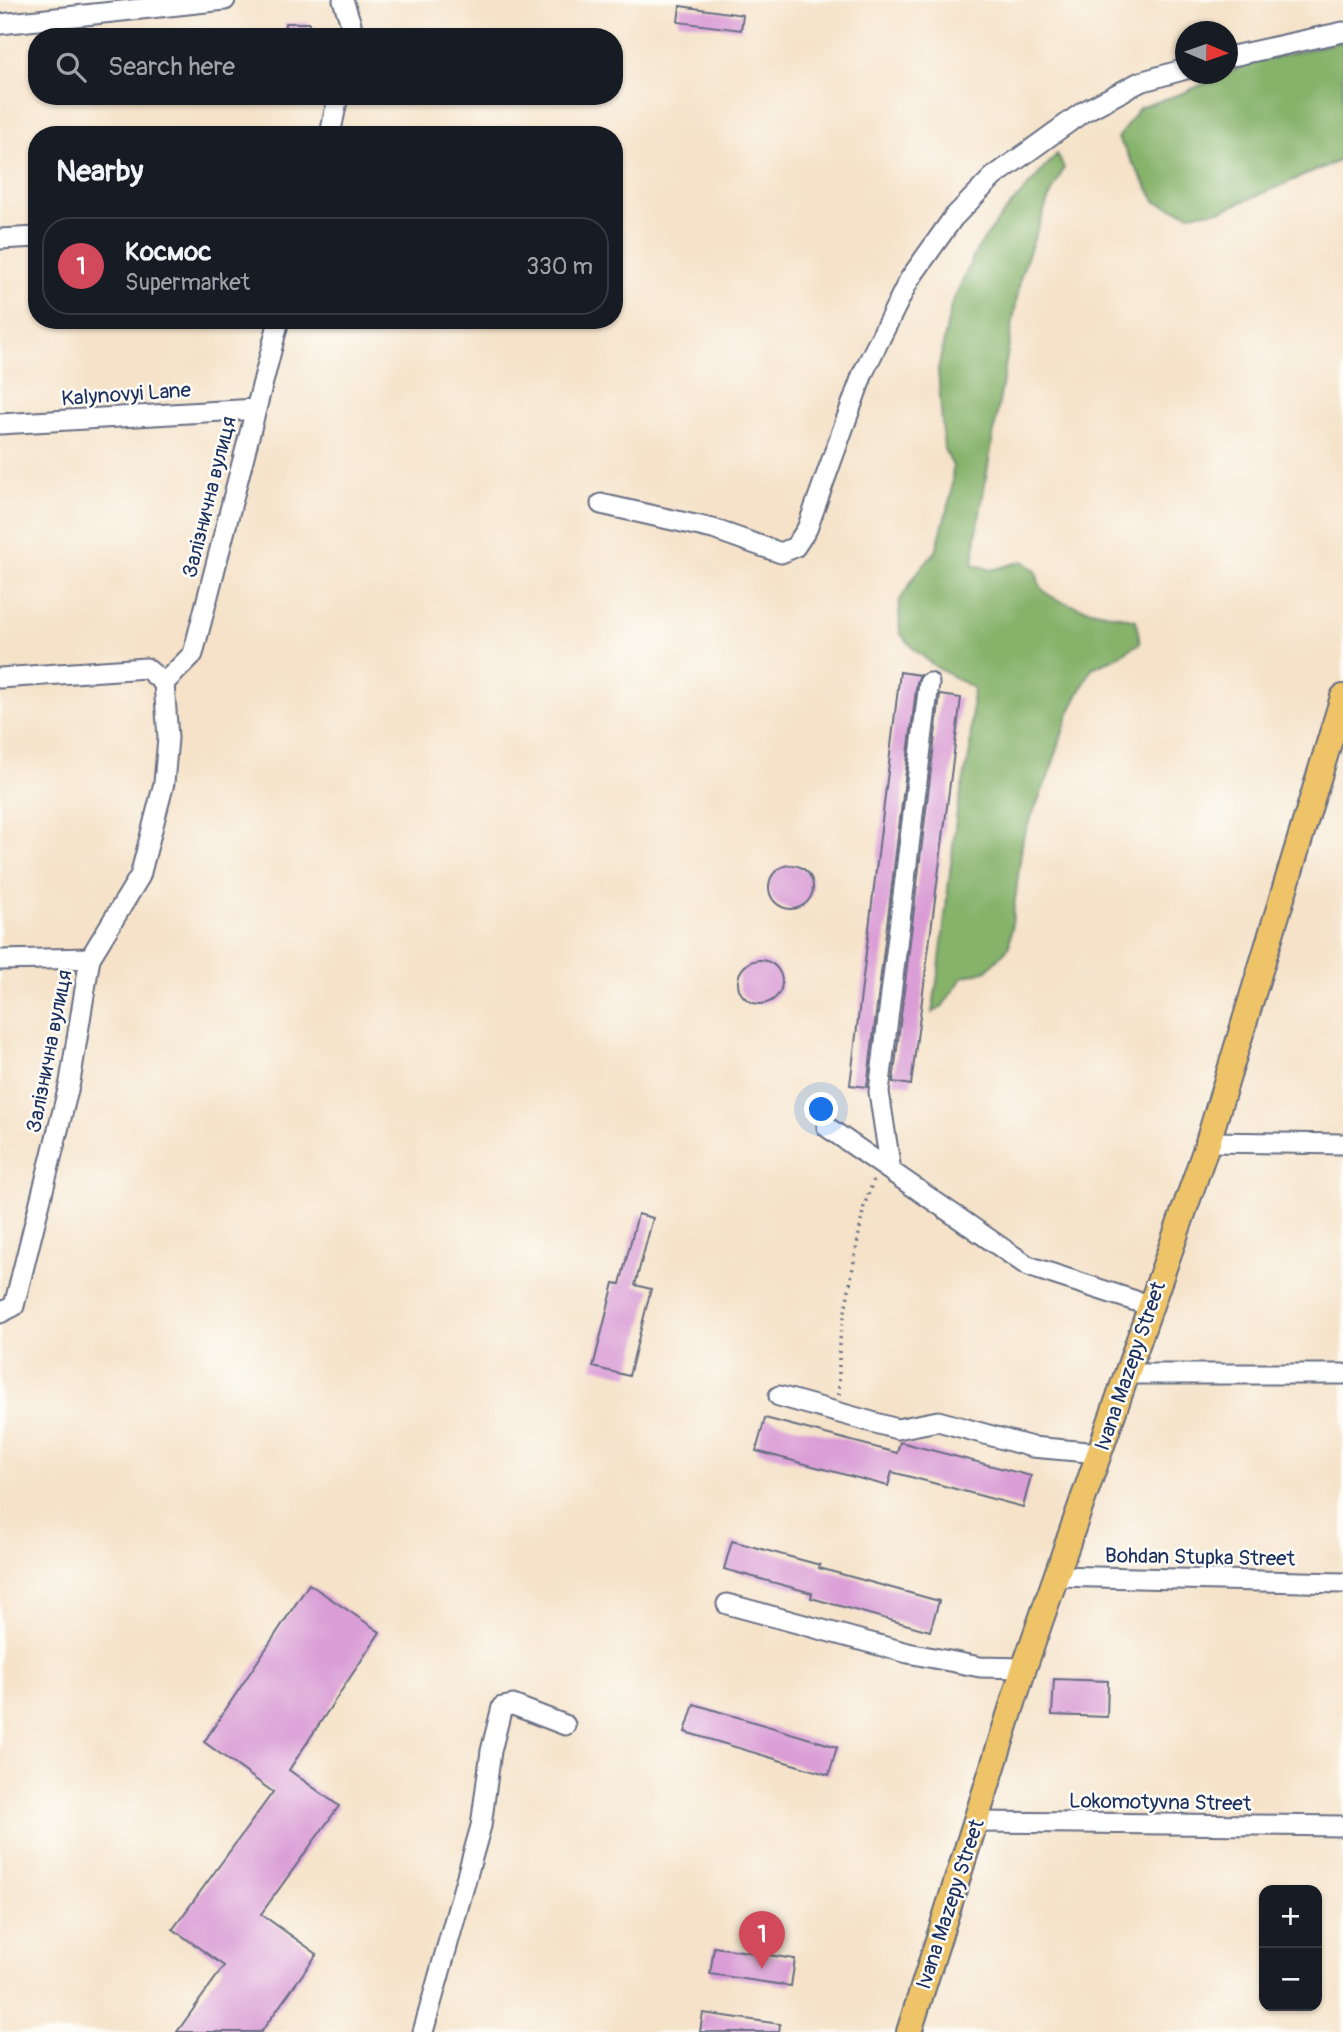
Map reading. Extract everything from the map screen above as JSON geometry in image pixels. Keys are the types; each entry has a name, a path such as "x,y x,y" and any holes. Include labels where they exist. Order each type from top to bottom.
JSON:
{"main road":[{"name":"Ivana Mazepy Street","path":"909,2032 1024,1668 1208,1142 1341,709"}],"street":[{"path":"0,24 225,0"},
{"path":"343,0 350,28"},
{"path":"1238,55 1343,32"},
{"path":"601,504 713,529 781,553 795,547 807,529 863,373 909,280 953,218 993,177 1083,112 1140,82 1175,72"},
{"path":"332,126 336,105"},
{"path":"0,239 28,237"},
{"name":"Залізнична вулиця","path":"0,1313 14,1306 70,1082 90,958 140,876 164,783 168,738 164,683 192,654 277,329"},
{"name":"Kalynovyi Lane","path":"0,424 256,409"},
{"path":"0,678 146,668 164,683"},
{"path":"885,1168 879,1092 929,683"},
{"path":"0,960 90,958"},
{"path":"827,1127 1028,1266 1151,1306"},
{"path":"1208,1142 1343,1144"},
{"path":"1127,1374 1343,1374"},
{"path":"779,1396 897,1429 938,1421 1032,1447 1099,1454"},
{"name":"Bohdan Stupka Street","path":"1055,1576 1343,1583"},
{"path":"727,1604 908,1653 980,1667 1024,1668"},
{"path":"423,2032 481,1826 491,1752 502,1707 513,1705 565,1726"},
{"name":"Lokomotyvna Street","path":"976,1822 1343,1826"}],"path":[{"path":"839,1413 839,1345 864,1206 885,1168"}],"green space":[{"path":"1343,41 1343,159 1223,210 1189,214 1156,202 1118,138 1139,108 1203,84 1238,84 1238,69 1251,63"},
{"path":"1057,154 1064,168 1048,200 1021,275 973,564 991,570 1023,561 1036,571 1043,590 1049,595 1078,607 1136,620 1140,643 1092,668 1069,713 1050,772 1023,837 1009,947 987,970 963,977 941,1008 932,1013 957,811 970,751 973,688 936,667 900,633 899,602 916,574 936,551 951,495 953,466 944,449 938,370 951,306 977,249 1004,213"}],"building":[{"path":"680,6 743,15 741,30 678,22"},
{"path":"285,23 309,23 309,28 285,28"},
{"path":"900,672 920,675 867,1087 850,1085"},
{"path":"940,695 961,698 911,1085 893,1082"},
{"path":"791,865 806,872 813,887 806,902 791,909 776,902 769,887 776,872"},
{"path":"760,960 775,967 782,982 775,997 760,1004 745,997 738,982 745,967"},
{"path":"638,1214 653,1218 635,1285 651,1289 629,1376 593,1367 614,1283 620,1284"},
{"path":"765,1418 897,1453 900,1442 1031,1476 1023,1507 892,1472 888,1486 756,1451"},
{"path":"732,1541 939,1601 930,1631 811,1598 812,1593 724,1569"},
{"path":"309,1584 380,1632 289,1770 339,1806 261,1914 317,1954 261,2032 177,2032 224,1966 173,1929 273,1792 204,1742"},
{"path":"1054,1679 1108,1681 1107,1717 1052,1715"},
{"path":"694,1704 837,1747 829,1775 685,1732"},
{"path":"714,1947 795,1959 791,1986 710,1974"},
{"path":"703,2013 780,2024 779,2032 700,2032"}],"place":[{"name":"Космос","path":"762,1969"}]}
